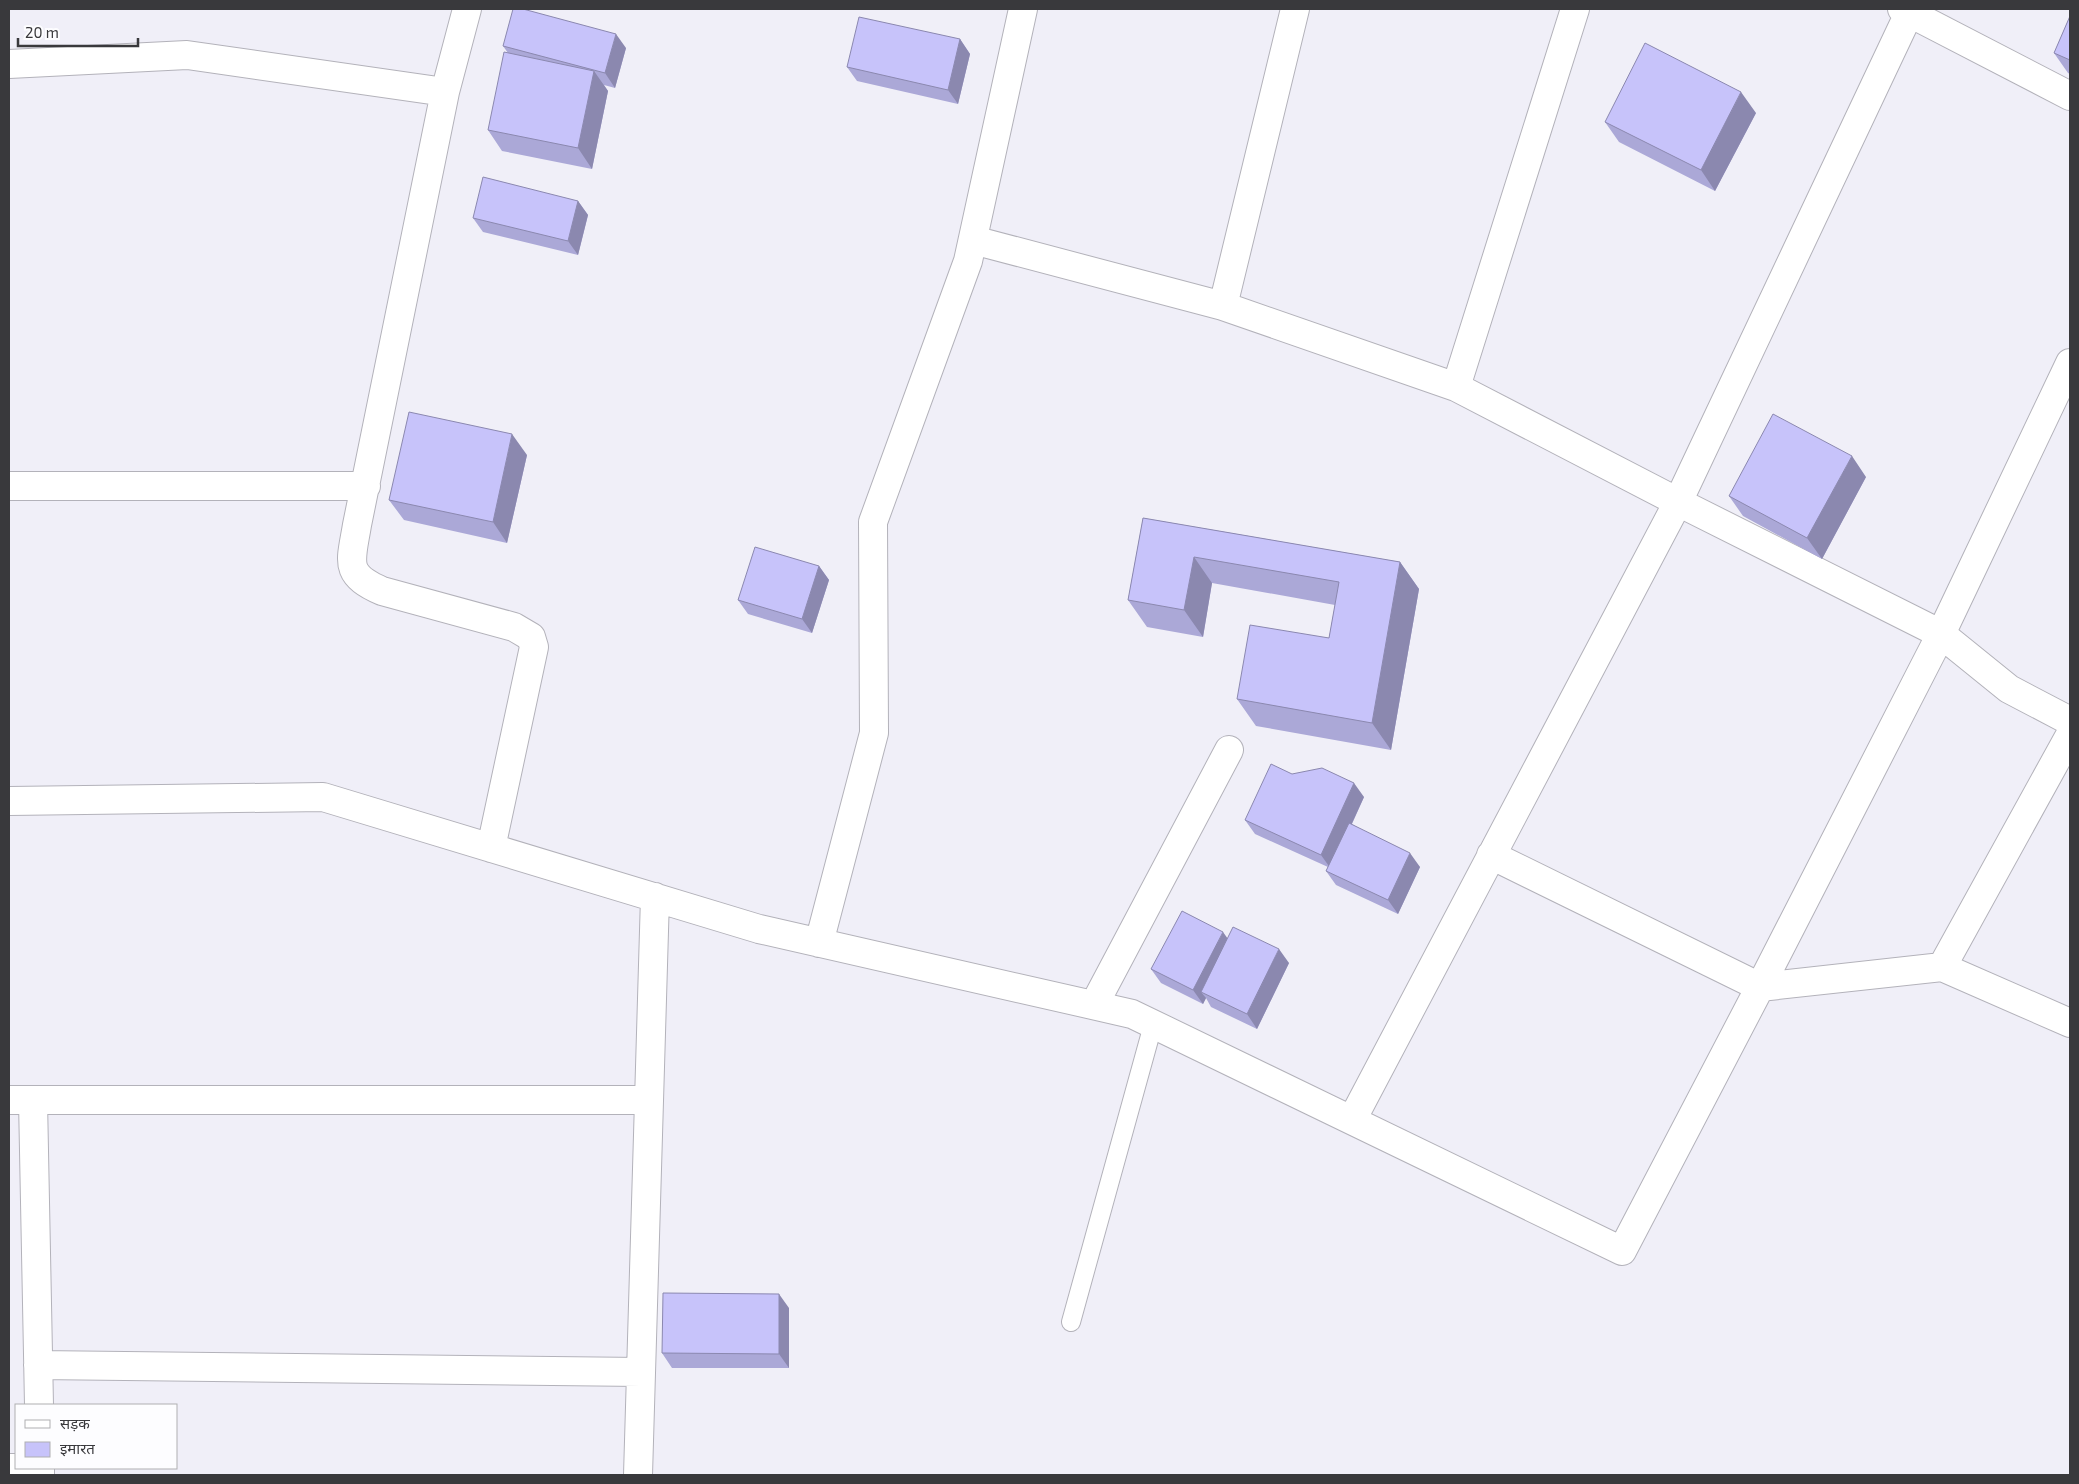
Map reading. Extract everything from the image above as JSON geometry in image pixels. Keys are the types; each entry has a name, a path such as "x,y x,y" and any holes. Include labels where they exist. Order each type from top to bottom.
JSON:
{"street":[{"path":"467,9 445,92 357,525 352,566 356,577 382,591 514,627 531,637 534,647 491,848"},
{"path":"819,943 874,733 873,522 968,261 1022,9"},
{"path":"1223,306 1295,9"},
{"path":"1456,387 1575,9"},
{"path":"1352,1120 1678,502 1908,10 2070,96"},
{"path":"9,64 187,55 445,92"},
{"path":"973,240 1223,306 1456,387 1678,502 1941,634 2009,689 2070,721"},
{"path":"9,801 323,797 760,929 1132,1014 1622,1251 1760,988 1941,634 2070,363"},
{"path":"9,486 366,486"},
{"path":"1942,967 2070,735"},
{"path":"1094,1005 1229,750"},
{"path":"1491,855 1760,988 1942,967 2070,1023"},
{"path":"638,1475 655,897"},
{"path":"39,1404 21,1100 649,1100"},
{"path":"38,1365 641,1372"}],"lane":[{"path":"1071,1322 1154,1024"}],"building":[{"path":"513,9 523,9 616,34 605,73 503,46"},
{"path":"2070,16 2070,60 2054,53"},
{"path":"859,17 960,39 948,90 847,67"},
{"path":"1645,43 1741,92 1701,170 1605,122"},
{"path":"504,52 594,71 578,148 488,130"},
{"path":"483,177 578,201 568,241 473,218"},
{"path":"409,412 512,434 493,522 389,500"},
{"path":"1773,414 1852,456 1807,538 1729,496"},
{"path":"1143,518 1400,562 1372,723 1237,699 1250,625 1329,638 1339,582 1194,557 1184,610 1128,600"},
{"path":"755,547 819,566 802,619 738,600"},
{"path":"1271,764 1292,774 1322,768 1354,783 1321,855 1245,820"},
{"path":"1349,823 1410,853 1388,900 1326,871"},
{"path":"1182,911 1223,932 1193,990 1151,969"},
{"path":"1233,927 1279,949 1247,1014 1201,992"},
{"path":"663,1293 779,1294 779,1354 662,1353"}]}
